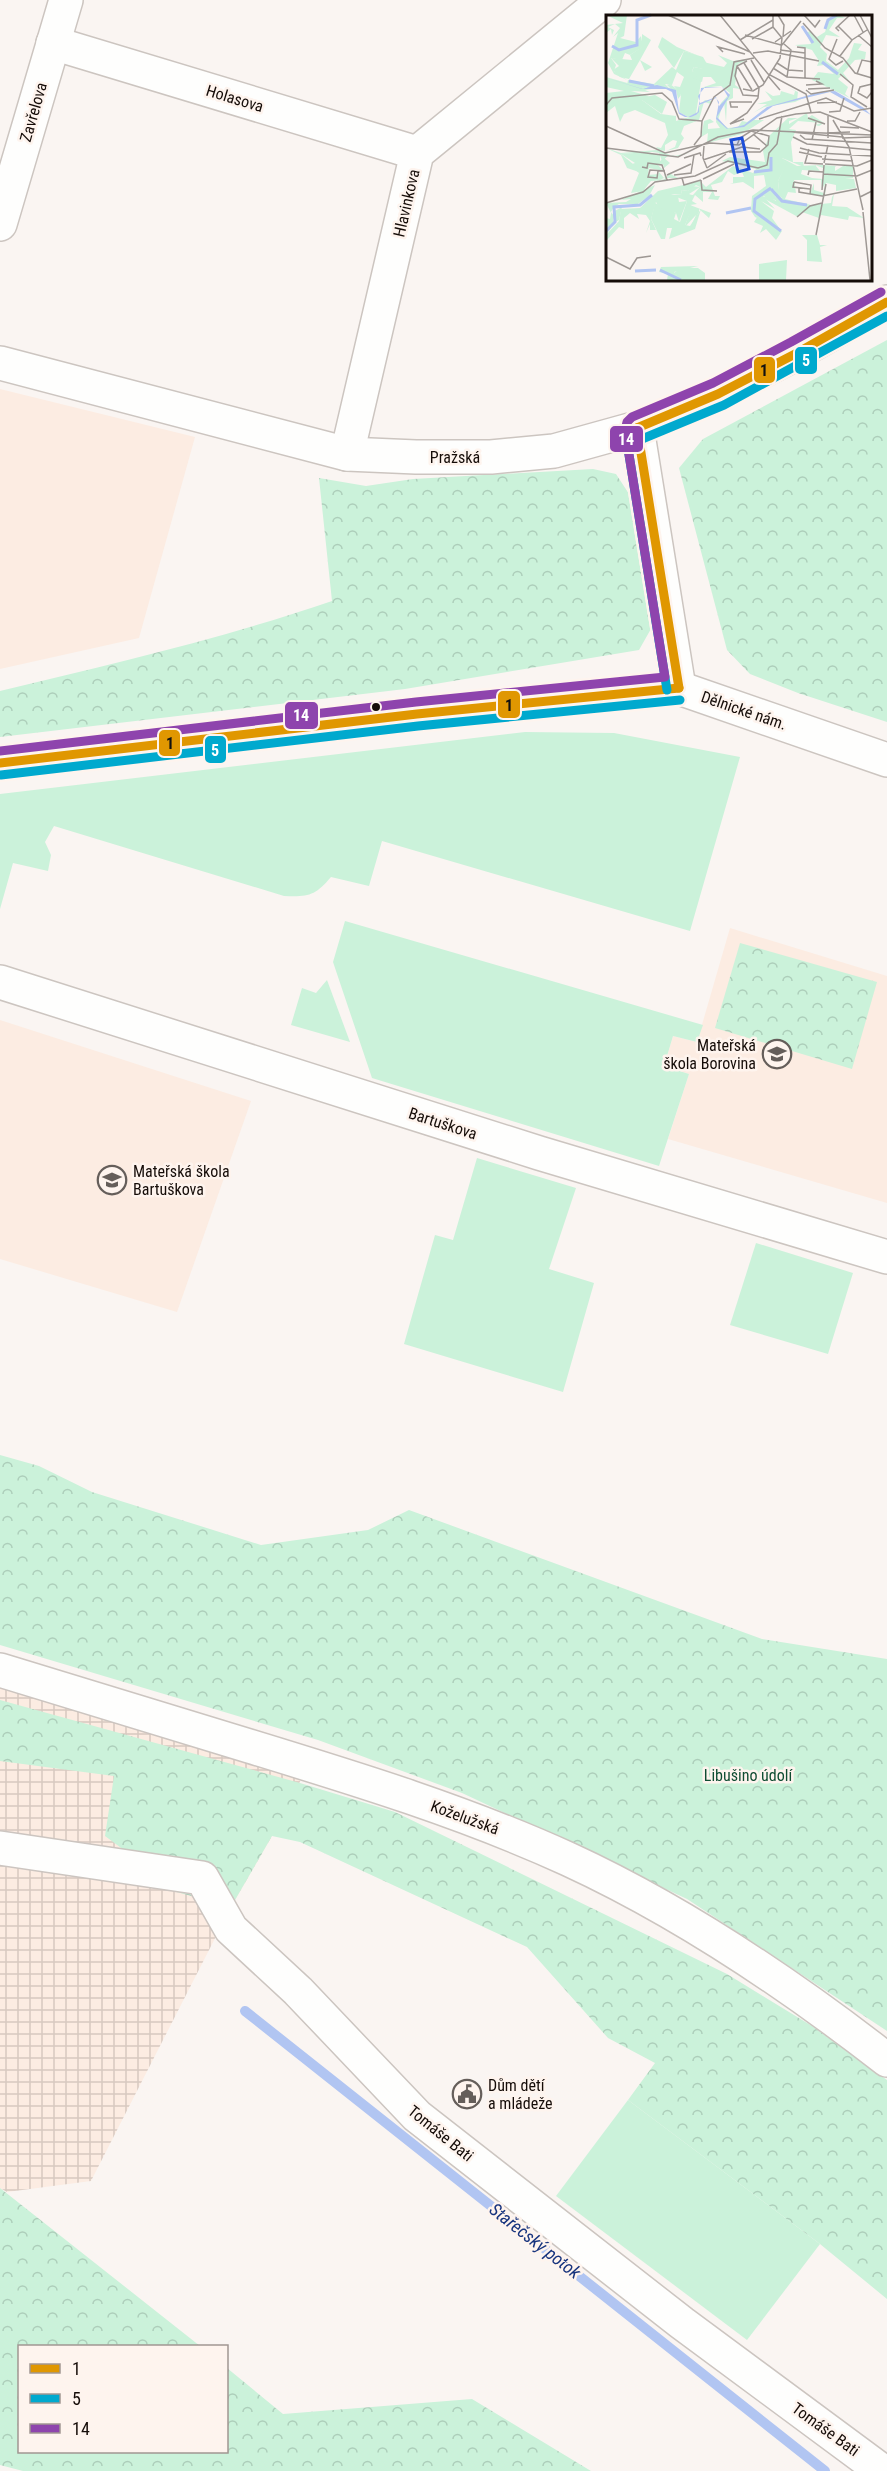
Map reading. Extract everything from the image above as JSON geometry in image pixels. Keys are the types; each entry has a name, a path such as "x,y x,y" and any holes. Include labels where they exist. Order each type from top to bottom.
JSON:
{"street":[{"name":"Zavřelova","path":"0,224 66,0"},
{"name":"Hlavinkova","path":"347,454 417,153 604,0"},
{"name":"Holasova","path":"53,43 417,153"},
{"name":"Pražská","path":"0,363 347,454 491,457 554,451 637,428 718,394 887,302"},
{"name":"Dělnické nám.","path":"637,428 679,688 887,760"},
{"path":"0,763 417,714 679,688"},
{"name":"Bartuškova","path":"0,982 539,1153 887,1257"},
{"name":"Koželužská","path":"0,1670 326,1769 454,1812 522,1839 625,1888 730,1949 780,1982 887,2060"},
{"name":"Tomáše Bati","path":"0,1848 202,1878 231,1929 298,1991 417,2116 682,2323 882,2471"}],"shaded area":[{"path":"0,389 195,437 139,638 0,669"},
{"name":"Mateřská škola Borovina","path":"730,928 887,976 887,1203 668,1139 689,1074 664,1066 673,1036 697,1042"},
{"name":"Mateřská škola Bartuškova","path":"0,1020 251,1101 177,1312 0,1259"},
{"path":"0,1671 309,1764 272,1836 231,1907 91,2181 7,2192 0,2188"}],"green space":[{"path":"887,340 887,722 798,693 750,674 727,650 679,468 703,439"},
{"path":"593,469 616,474 633,500 656,620 639,650 405,689 0,737 0,691 209,639 332,601 319,478 366,486 413,479"},
{"path":"525,732 614,733 740,757 690,931 382,841 369,886 331,877 315,892 299,896 284,896 54,826 45,842 51,855 48,871 13,863 0,909 0,794"},
{"path":"345,921 703,1025 697,1042 673,1036 664,1066 689,1074 659,1166 372,1078 333,962"},
{"path":"740,943 877,982 852,1069 715,1028"},
{"path":"327,980 350,1042 291,1025 302,988 316,993"},
{"path":"477,1158 576,1188 549,1269 594,1283 563,1392 404,1344 435,1235 453,1240"},
{"path":"756,1243 853,1273 828,1354 730,1325"},
{"name":"Libušino údolí","path":"0,1455 39,1466 92,1492 261,1545 368,1530 409,1510 762,1639 887,1659 887,2031 687,1899 462,1793 318,1740 0,1645"},
{"path":"0,1700 300,1783 395,1812 727,1974 812,2026 887,2080 887,2299 820,2244 628,2100 655,2063 608,2038 527,1947 300,1842 272,1836 231,1907 173,1891 159,1876 105,1836 114,1776 0,1761"},
{"path":"628,2100 820,2244 747,2340 556,2196"},
{"path":"0,2188 199,2345 18,2345 18,2453 228,2453 228,2369 283,2414 472,2399 591,2471 23,2471 0,2465"}],"waterway":[{"name":"Stařečský potok","path":"245,2011 825,2471"}],"transit line":[{"name":"14","path":"0,751 416,702 665,677 625,430 627,422 632,417 713,383 881,292"},
{"name":"1","path":"637,428 718,394 887,302"},
{"name":"5","path":"642,439 724,405 887,316"},
{"name":"1","path":"637,428 679,688"},
{"name":"5","path":"625,430 667,690"},
{"name":"1","path":"0,763 417,714 679,688"},
{"name":"5","path":"1,775 418,726 680,700"}],"place":[{"name":"Mateřská škola Borovina","path":"777,1054"},
{"name":"Mateřská škola Bartuškova","path":"112,1180"},
{"name":"Dům dětí a mládeže","path":"467,2094"}]}
